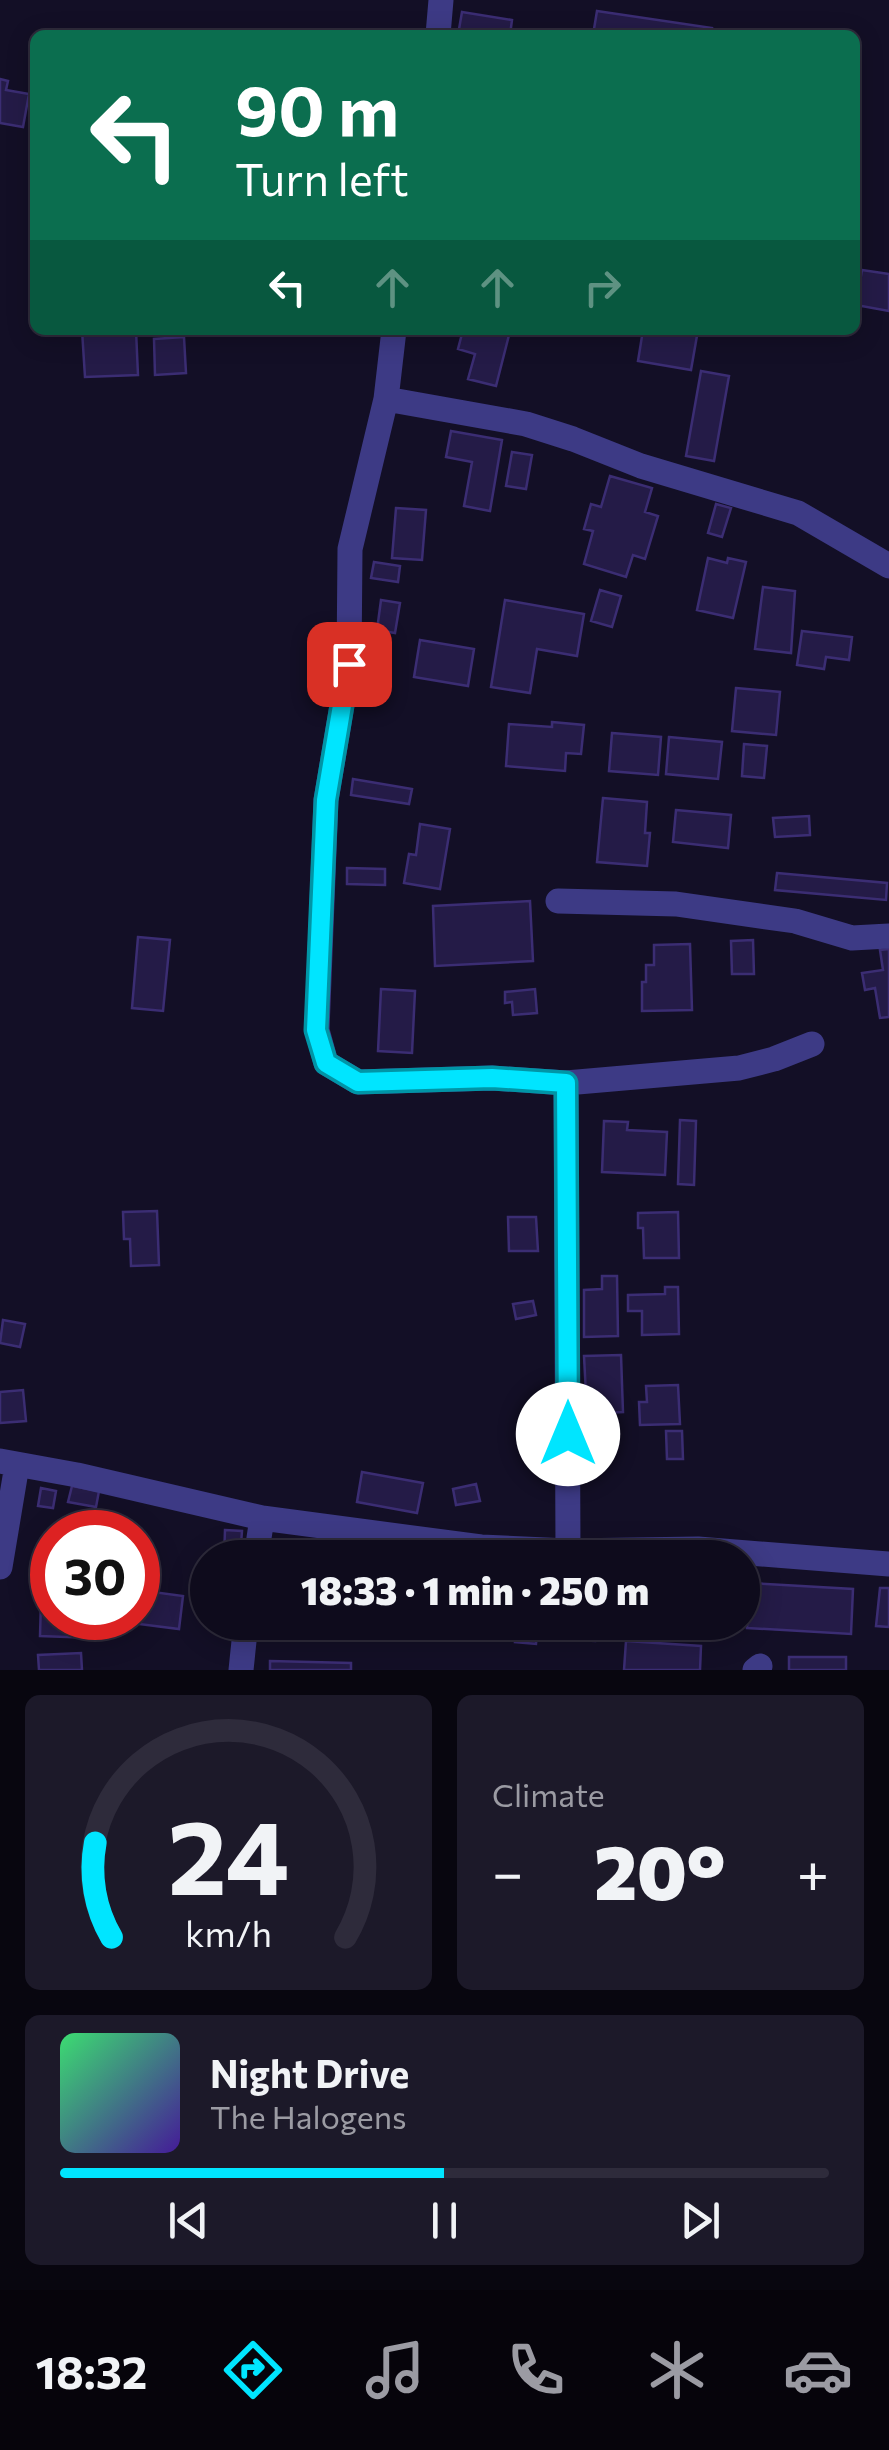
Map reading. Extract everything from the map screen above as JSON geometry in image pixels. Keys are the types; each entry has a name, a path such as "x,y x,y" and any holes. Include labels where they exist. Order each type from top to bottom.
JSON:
{"street":[{"path":"438,30 441,0"},
{"path":"393,335 386,399 350,550 349,664 326,800 316,1030 326,1063 358,1082 492,1078 566,1083 739,1068 812,1044"},
{"path":"386,399 526,424 641,466 798,513 889,566"},
{"path":"558,902 676,904 796,921 852,938 889,936"},
{"path":"566,1083 568,1540"},
{"path":"0,1567 8,1463 78,1475 262,1518 428,1540"},
{"path":"259,1540 262,1518"},
{"path":"760,1555 889,1564"},
{"path":"241,1670 244,1640"}],"building":[{"path":"597,11 712,28 712,30 594,30"},
{"path":"462,12 512,20 511,30 459,30"},
{"path":"0,79 8,81 6,90 29,94 23,127 0,123"},
{"path":"862,270 889,274 889,311 860,306"},
{"path":"82,335 136,335 138,375 85,377"},
{"path":"462,335 509,335 496,386 468,379 475,354 458,349"},
{"path":"642,335 697,335 691,370 638,361"},
{"path":"184,337 186,373 155,375 154,339"},
{"path":"701,371 729,376 714,461 686,456"},
{"path":"451,431 502,440 490,511 464,506 472,462 446,457"},
{"path":"512,452 532,455 526,489 506,486"},
{"path":"610,476 652,488 645,512 658,516 645,559 633,555 626,577 584,564 593,531 584,529 591,504 601,507"},
{"path":"716,504 731,508 722,537 708,533"},
{"path":"396,508 426,510 422,560 392,558"},
{"path":"708,558 746,562 733,618 697,610"},
{"path":"374,562 400,566 398,582 371,578"},
{"path":"763,587 795,591 791,653 755,649"},
{"path":"600,590 621,596 612,627 591,621"},
{"path":"381,600 400,603 395,633 377,630"},
{"path":"505,600 584,614 577,656 537,649 530,693 491,687"},
{"path":"802,631 852,637 849,660 826,657 824,669 797,665"},
{"path":"420,640 474,649 468,686 414,677"},
{"path":"736,688 780,692 776,735 732,731"},
{"path":"552,722 584,725 581,754 566,753 565,771 506,766 509,724 552,727"},
{"path":"612,733 661,737 658,775 609,771"},
{"path":"669,737 722,742 718,779 666,774"},
{"path":"744,744 767,746 764,778 742,776"},
{"path":"353,779 412,789 409,804 351,795"},
{"path":"603,798 647,802 647,866 597,862"},
{"path":"676,810 731,815 728,848 673,842"},
{"path":"809,816 810,835 775,837 773,818"},
{"path":"420,824 450,829 440,889 404,883 409,854 416,855"},
{"path":"347,868 385,869 385,885 347,884"},
{"path":"777,873 887,883 886,900 775,890"},
{"path":"530,901 533,961 435,966 433,906"},
{"path":"138,937 170,940 163,1011 132,1008"},
{"path":"753,940 754,974 732,974 731,941"},
{"path":"690,944 692,1010 642,1011 642,982 646,982 646,965 654,965 654,945"},
{"path":"889,949 889,1017 880,1018 875,988 865,990 862,973 883,970 880,950"},
{"path":"381,989 415,991 412,1053 378,1051"},
{"path":"535,989 537,1013 513,1015 512,1002 505,1003 505,992"},
{"path":"680,1120 696,1121 694,1185 678,1184"},
{"path":"604,1121 628,1122 627,1130 667,1132 665,1175 602,1172"},
{"path":"157,1211 159,1265 131,1266 123,1212"},
{"path":"678,1212 679,1258 644,1258 638,1213"},
{"path":"508,1217 536,1217 538,1251 509,1251"},
{"path":"602,1276 617,1276 618,1336 584,1337 584,1290 602,1289"},
{"path":"665,1287 678,1287 679,1334 642,1335 642,1311 628,1311 628,1295 665,1294"},
{"path":"533,1301 536,1315 516,1319 513,1304"},
{"path":"3,1320 25,1324 20,1347 0,1343"},
{"path":"621,1355 623,1412 587,1414 584,1356"},
{"path":"678,1385 680,1424 640,1425 639,1402 647,1402 646,1386"},
{"path":"23,1390 26,1421 0,1423 0,1392"},
{"path":"666,1431 682,1431 683,1459 667,1459"},
{"path":"362,1472 423,1483 417,1513 357,1502"},
{"path":"476,1484 480,1501 456,1505 453,1489"},
{"path":"72,1486 99,1491 96,1507 68,1502"},
{"path":"41,1488 56,1491 53,1508 38,1506"},
{"path":"225,1530 242,1531 241,1540 225,1540"},
{"path":"760,1584 853,1589 851,1634 760,1629"},
{"path":"880,1588 889,1588 889,1627 876,1626"},
{"path":"160,1593 183,1596 179,1629 160,1627"},
{"path":"515,1640 536,1640 536,1644"},
{"path":"626,1641 701,1646 700,1670 624,1670"},
{"path":"81,1653 82,1670 39,1670 38,1655"},
{"path":"789,1657 846,1657 846,1670 789,1670"},
{"path":"270,1661 351,1663 351,1670 270,1670"}],"route":[{"path":"349,664 326,800 316,1030 326,1063 358,1082 492,1078 566,1083 568,1434"}]}
